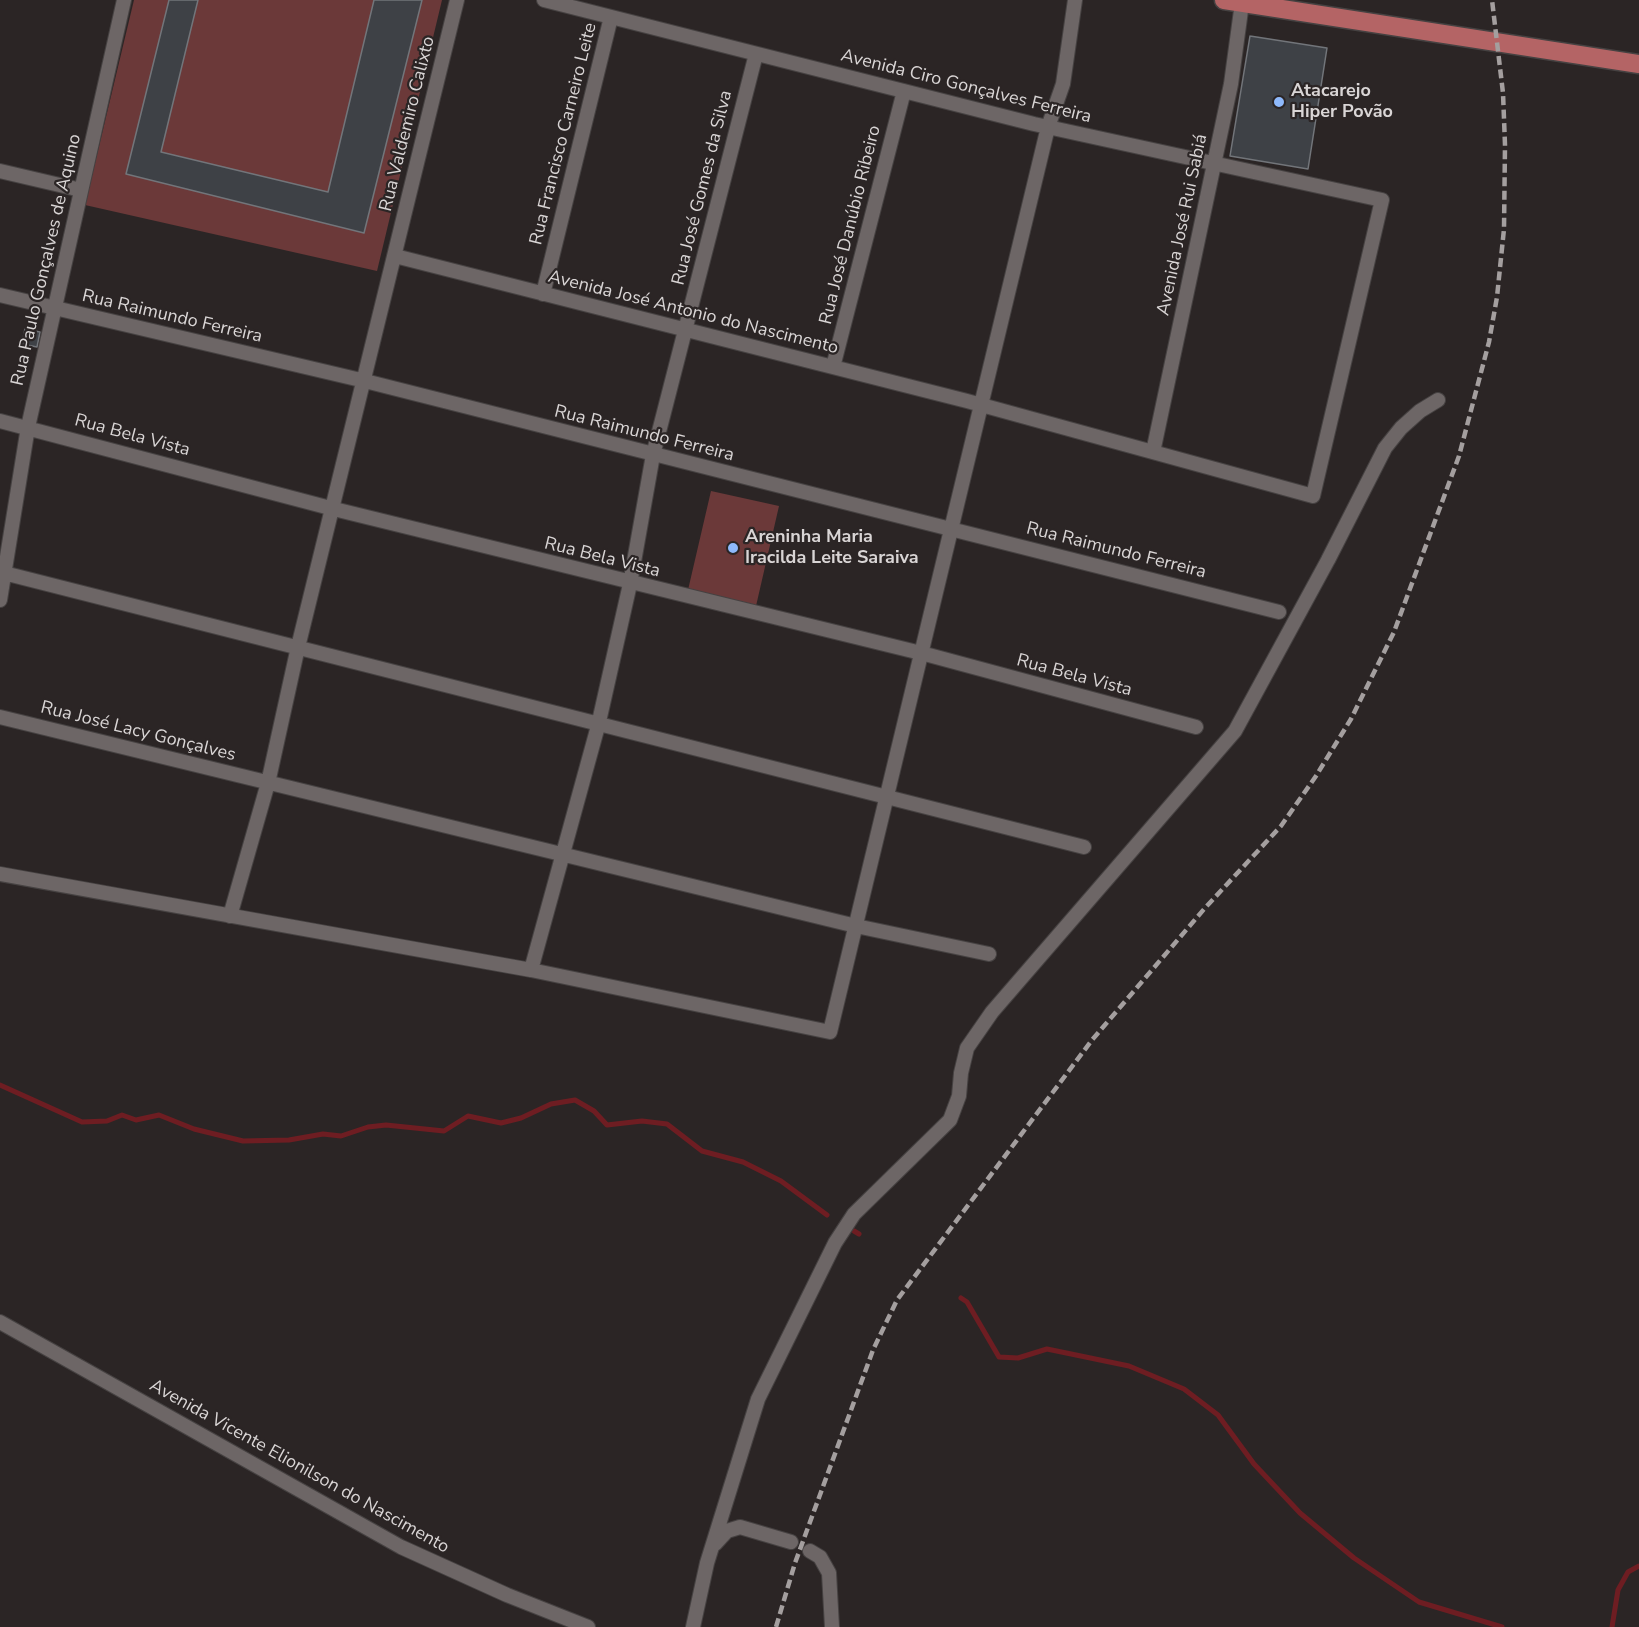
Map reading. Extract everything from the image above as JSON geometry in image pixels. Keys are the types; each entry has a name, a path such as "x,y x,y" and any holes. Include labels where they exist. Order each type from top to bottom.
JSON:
{"main road":[{"path":"1224,0 1639,64"}],"street":[{"name":"Rua Paulo Gonçalves de Aquino","path":"0,600 1,572 28,427 124,0"},
{"name":"Rua Valdemiro Calixto","path":"230,916 268,783 298,647 334,509 457,0"},
{"name":"Avenida Ciro Gonçalves Ferreira","path":"544,0 1048,127 1382,200"},
{"path":"0,874 531,970 830,1032 1048,127 1063,84 1075,0"},
{"name":"Avenida José Rui Sabiá","path":"1154,452 1231,84 1242,3"},
{"name":"Rua Francisco Carneiro Leite","path":"543,294 611,17"},
{"name":"Rua José Gomes da Silva","path":"531,970 565,853 598,726 630,584 654,455 756,54"},
{"name":"Rua José Danúbio Ribeiro","path":"832,367 904,91"},
{"path":"0,171 81,190"},
{"name":"Avenida José Antonio do Nascimento","path":"395,256 832,367 1313,496 1382,200"},
{"name":"Rua Raimundo Ferreira","path":"0,295 364,381 1279,612"},
{"path":"693,1627 708,1561 758,1399 835,1243 854,1214 951,1120 959,1096 961,1073 967,1048 992,1012 1235,731 1328,560 1385,448 1401,428 1438,400"},
{"name":"Rua Bela Vista","path":"0,421 630,584 922,654 1196,727"},
{"path":"1,572 1084,848"},
{"name":"Rua José Lacy Gonçalves","path":"0,717 565,853 856,926 988,954"},
{"name":"Avenida Vicente Elionilson do Nascimento","path":"0,1322 401,1547 507,1595 588,1627"},
{"path":"708,1561 717,1540 733,1529 752,1529 791,1542"},
{"path":"810,1551 820,1557 829,1573 832,1586 832,1627"}],"shaded area":[{"path":"134,0 442,0 377,271 85,205"},
{"name":"Areninha Maria Iracilda Leite Saraiva","path":"711,491 779,506 756,606 688,590"}],"building":[{"path":"169,0 198,0 161,152 328,192 374,0 422,0 364,233 126,174"},
{"path":"1250,36 1327,48 1308,169 1230,156"},
{"path":"25,329 40,332 37,347 22,344"}],"waterway":[{"path":"0,1085 82,1122 107,1121 122,1115 136,1120 159,1115 194,1129 243,1141 289,1140 323,1134 341,1136 368,1127 386,1125 444,1131 468,1116 501,1123 521,1118 551,1104 575,1100 594,1111 607,1125 642,1121 667,1124 702,1151 743,1162 781,1181 827,1215"},
{"path":"854,1231 859,1234"},
{"path":"961,1298 967,1302 999,1357 1018,1358 1047,1349 1129,1366 1184,1389 1218,1415 1254,1464 1300,1513 1354,1558 1419,1602 1502,1627"},
{"path":"1612,1627 1618,1590 1628,1572 1639,1566"}],"railway":[{"path":"776,1627 795,1563 873,1350 897,1300 1092,1040 1205,908 1281,826 1316,776 1351,719 1394,632 1459,456 1489,342 1497,297 1504,229 1505,145 1503,93 1492,0"}],"place":[{"name":"Atacarejo Hiper Povão","path":"1279,102"},
{"name":"Areninha Maria Iracilda Leite Saraiva","path":"733,548"}]}
